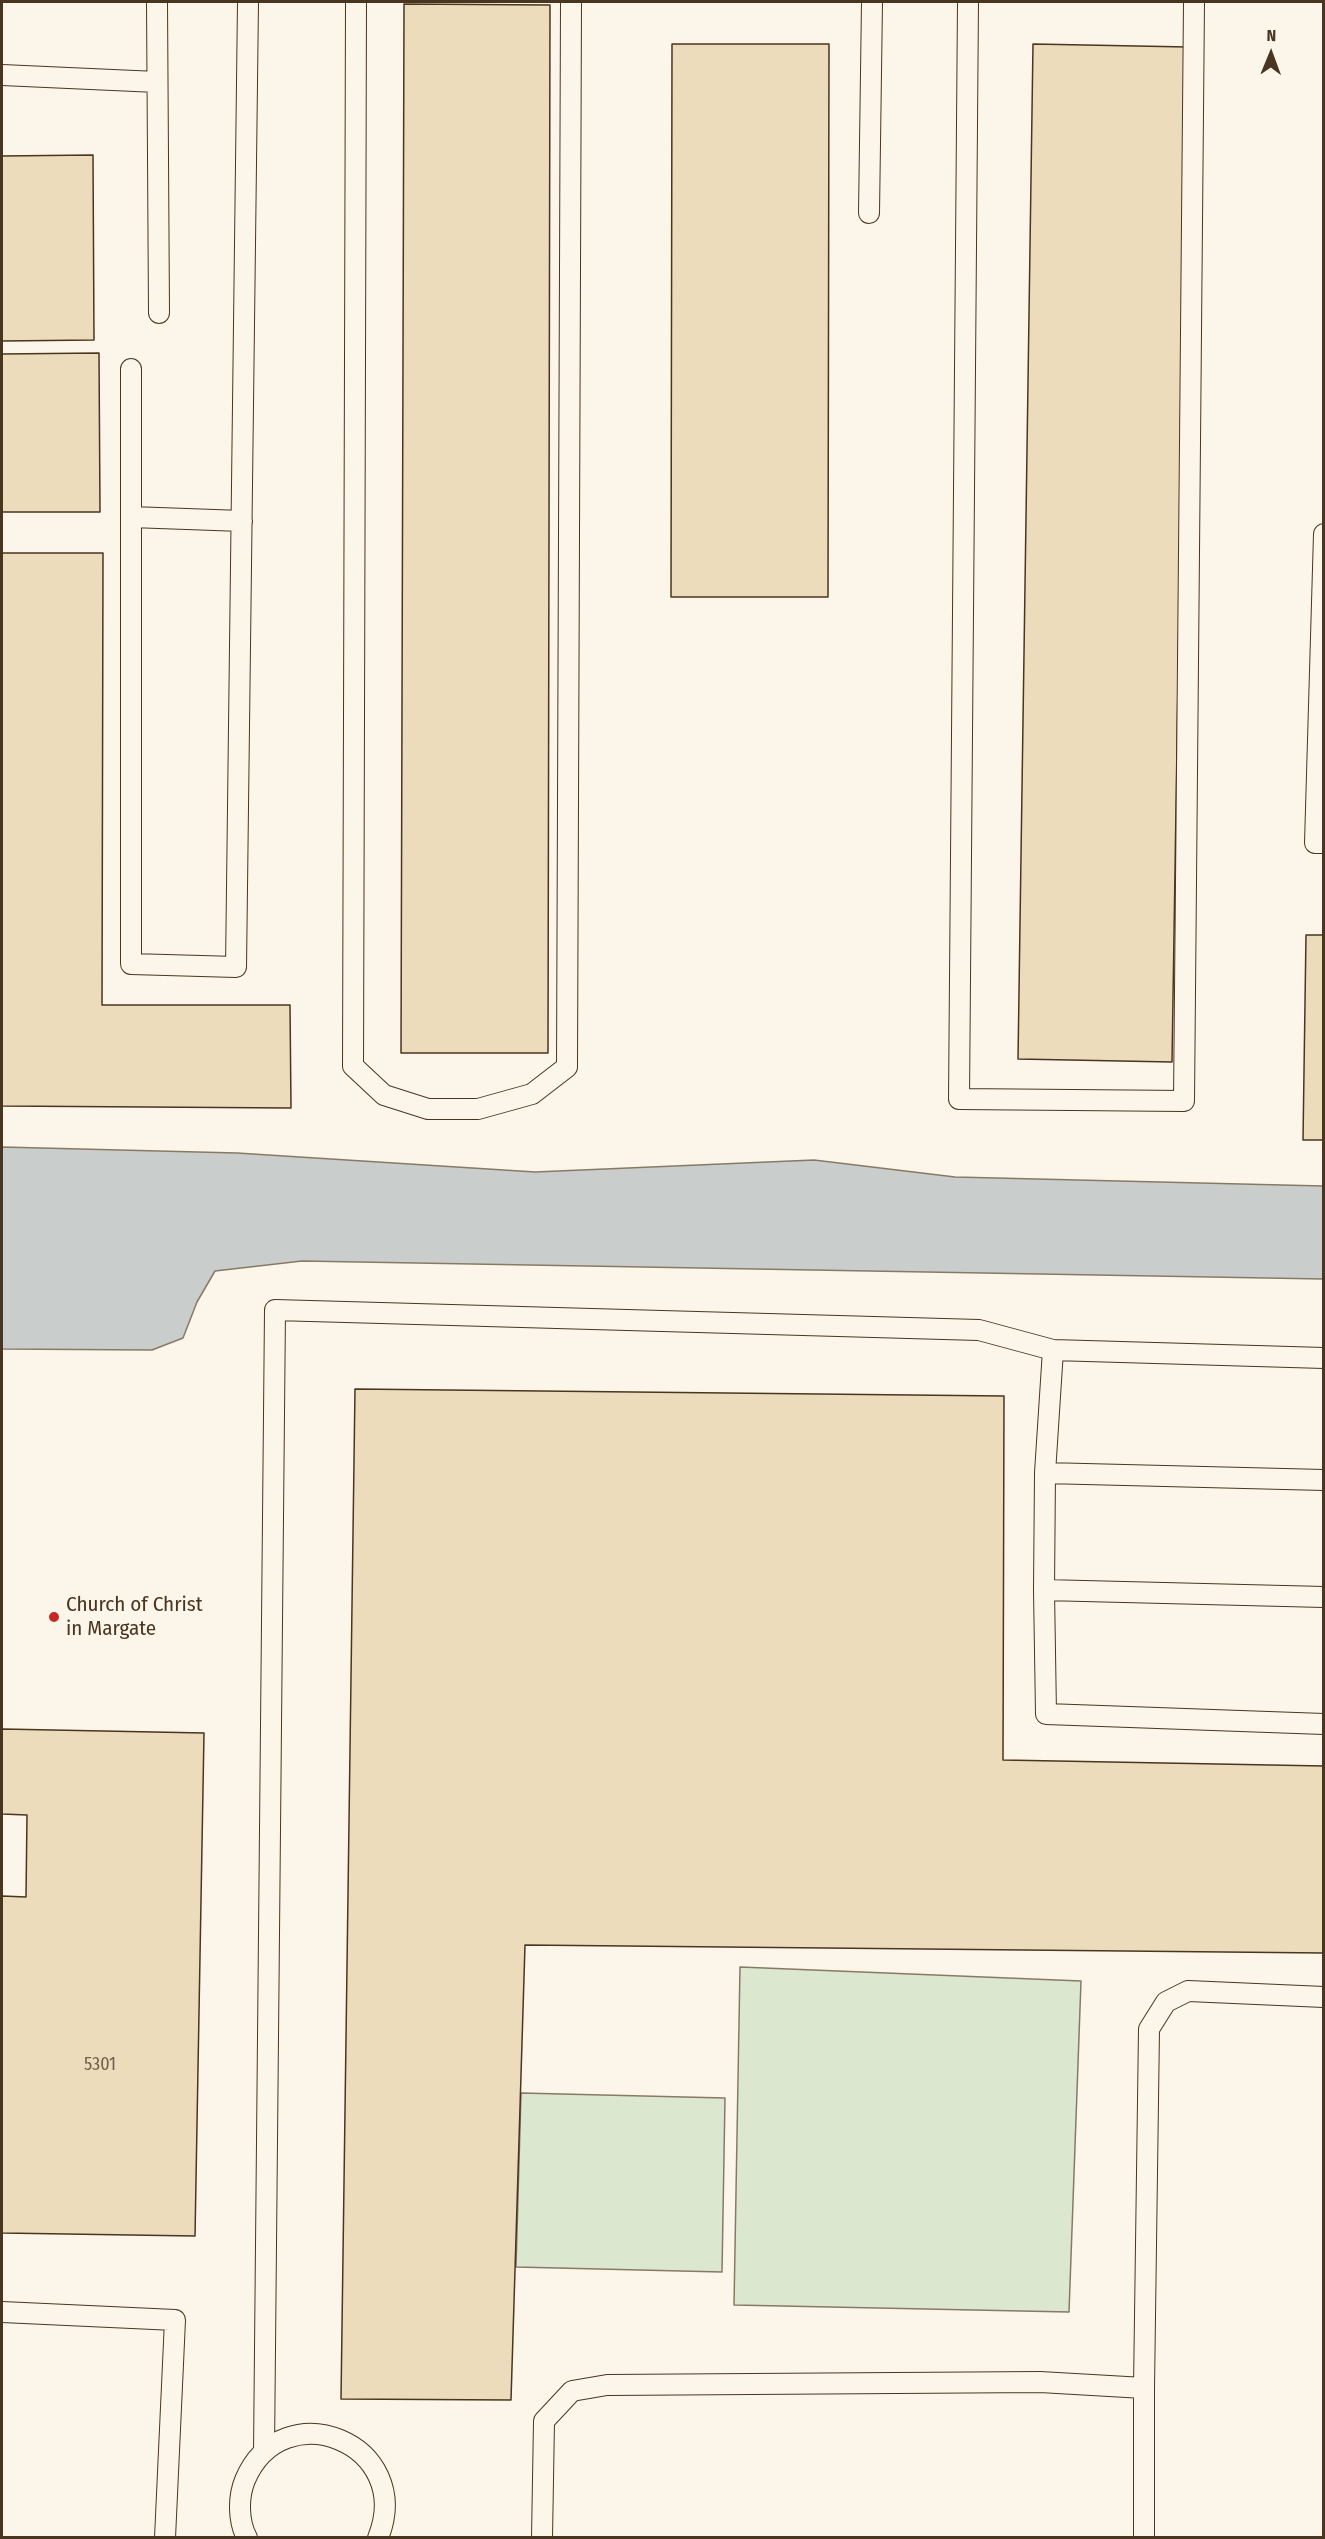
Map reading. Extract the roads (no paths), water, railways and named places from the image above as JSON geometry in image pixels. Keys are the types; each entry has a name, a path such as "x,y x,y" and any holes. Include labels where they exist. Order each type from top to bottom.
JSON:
{"lane":[{"path":"157,2 159,313"},
{"path":"131,369 131,964 236,967 248,2"},
{"path":"356,2 353,1066 384,1095 428,1109 478,1109 532,1094 567,1067 572,2"},
{"path":"869,213 872,2"},
{"path":"968,2 959,1099 1184,1101 1194,2"},
{"path":"2,75 157,82"},
{"path":"131,517 242,521"},
{"path":"1323,534 1315,843 1323,843"},
{"path":"264,2451 275,1310 979,1330 1053,1350 1323,1358"},
{"path":"1053,1350 1045,1473 1046,1714 1323,1724"},
{"path":"1045,1473 1323,1480"},
{"path":"1044,1590 1323,1597"},
{"path":"1144,2538 1149,2030 1166,2002 1188,1991 1323,1997"},
{"path":"2,2312 175,2320 165,2538"},
{"path":"542,2538 544,2421 572,2391 608,2385 1028,2382 1144,2388"},
{"path":"247,2538 240,2512 241,2490 250,2468 264,2451 284,2439 306,2434 329,2435 350,2444 367,2458 380,2477 386,2500 384,2523 378,2538"}],"place":[{"name":"Church of Christ in Margate","path":"54,1617"}]}
